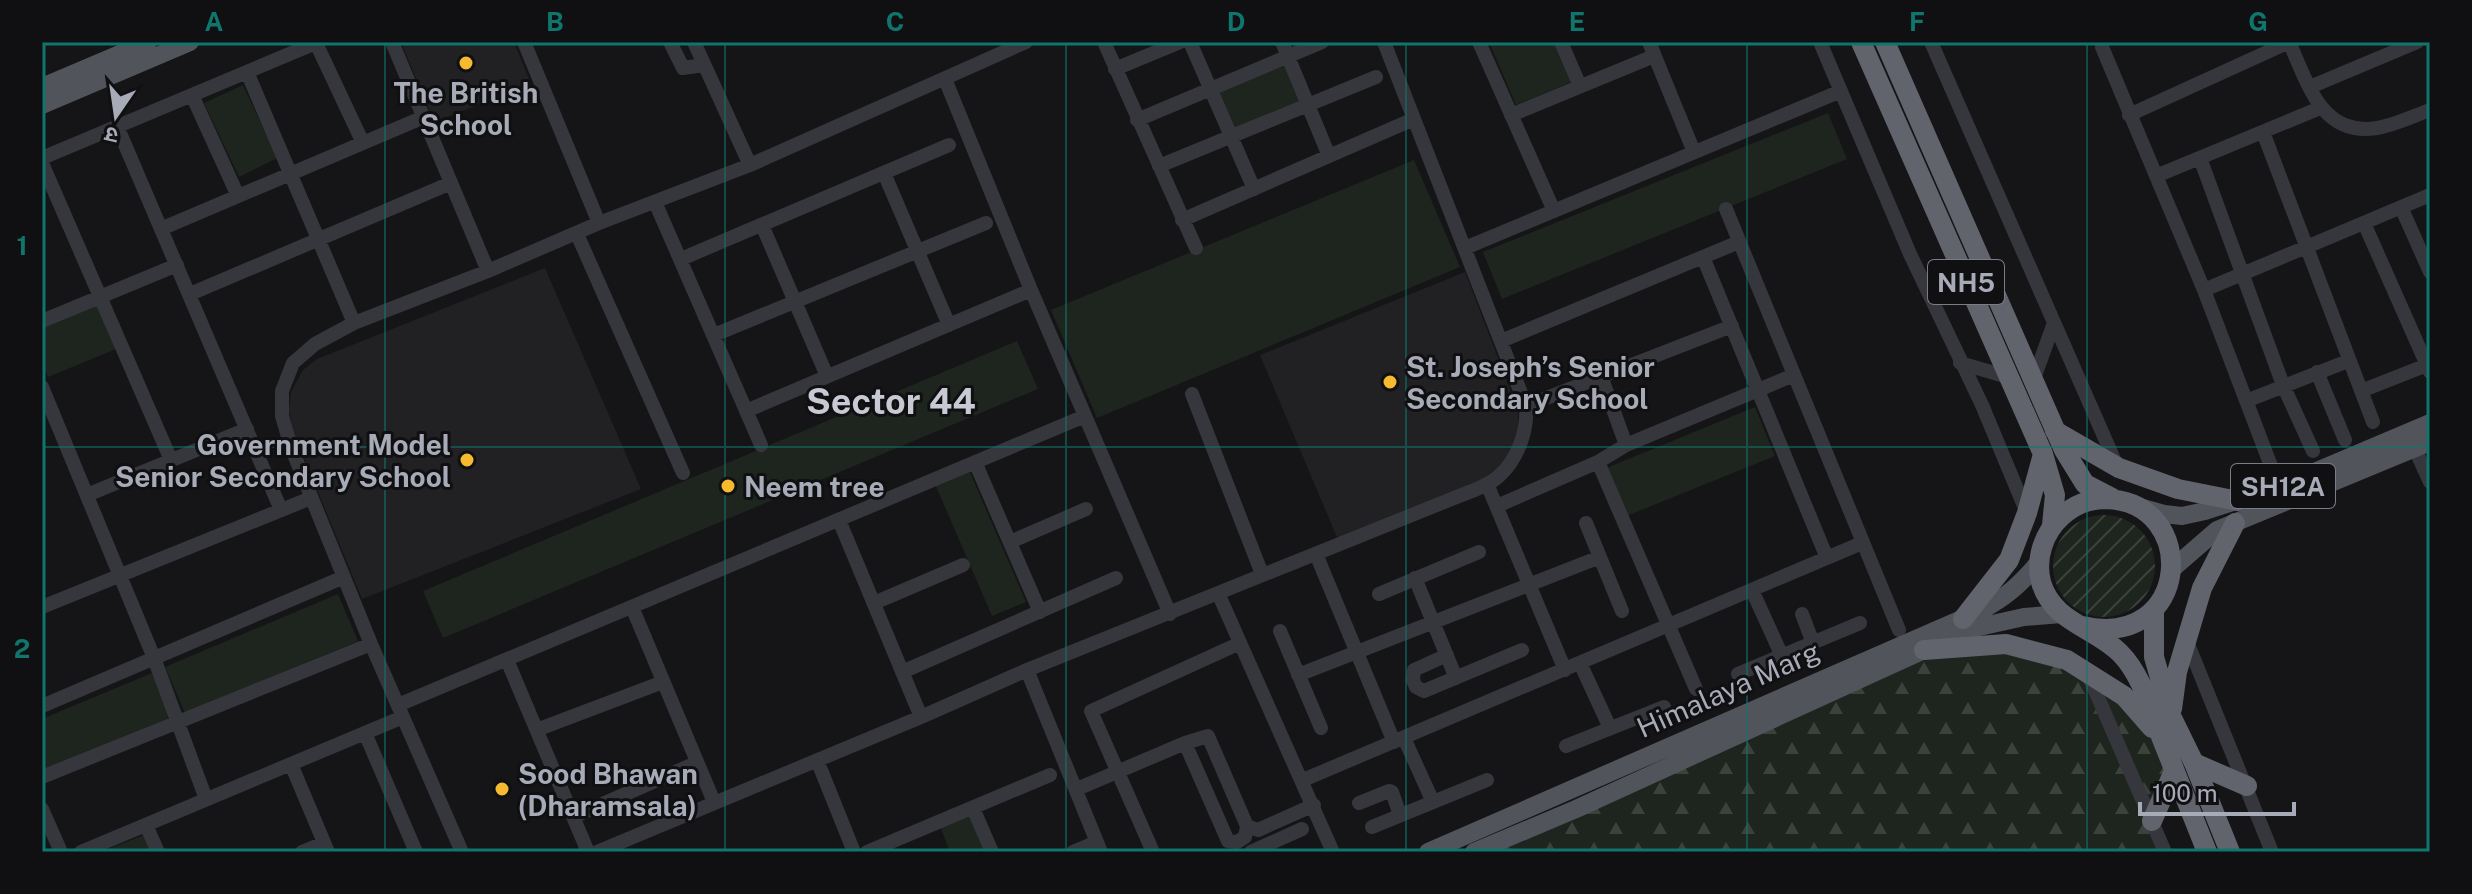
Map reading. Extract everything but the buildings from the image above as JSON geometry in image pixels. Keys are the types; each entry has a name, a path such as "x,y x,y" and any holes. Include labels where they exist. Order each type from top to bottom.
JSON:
{"highway":[{"name":"NH5","path":"1861,42 2043,454 2055,495 2052,525 2043,542 2039,562"},
{"name":"NH5","path":"1885,42 2073,468 2085,484 2140,509 2158,524 2169,545 2172,569"},
{"path":"2055,431 2117,466 2178,489 2238,501"},
{"path":"1963,619 2009,560 2027,513 2043,454"},
{"path":"2052,525 2080,504 2098,499 2122,502"},
{"path":"2171,716 2177,672 2202,588 2235,523"},
{"path":"2039,562 2041,581 2049,599 2061,614 2111,644 2130,664 2162,740"},
{"path":"2082,626 2101,631 2120,629 2139,622 2154,610 2166,591 2172,569"},
{"path":"2154,610 2154,657 2207,852"},
{"path":"1924,650 2006,644 2067,660 2124,696 2184,767 2230,852"},
{"path":"2184,767 2247,786"},
{"path":"2152,821 2184,767"}],"main road":[{"path":"42,87 148,42"},
{"path":"42,105 190,42"},
{"name":"SH12A","path":"2122,502 2182,516 2279,487 2430,423"},
{"name":"SH12A","path":"2172,569 2206,538 2235,523 2423,445"},
{"name":"Himalaya Marg","path":"1428,852 1963,619 2004,599 2039,562"},
{"name":"Himalaya Marg","path":"1474,852 1576,809 1970,629 1999,621 2061,614"}],"street":[{"path":"171,460 42,160 317,42 363,143"},
{"path":"392,42 488,271"},
{"path":"524,42 599,223"},
{"path":"670,42 683,68 704,65"},
{"path":"694,42 750,165"},
{"path":"462,852 371,644 311,498 282,416 282,391 293,363 315,344 354,323 750,165 1026,42"},
{"path":"1104,42 1196,248"},
{"path":"1115,69 1180,42"},
{"path":"1190,42 1254,189"},
{"path":"1282,42 1329,156"},
{"path":"1137,120 1322,42"},
{"path":"597,852 1027,670 1498,478 1520,445 1527,416 1526,406 1384,42"},
{"path":"1479,42 1554,211"},
{"path":"1561,42 1580,86"},
{"path":"1820,42 1910,254 1982,405 2027,513"},
{"path":"1932,42 2117,466"},
{"path":"2129,115 2289,42 2320,108 2343,126 2380,128 2430,110"},
{"path":"2310,87 2389,48 2417,42"},
{"path":"2105,44 2129,115 2204,290 2279,487"},
{"path":"1511,115 1580,86 1652,49 1694,152"},
{"path":"247,72 354,323"},
{"path":"1159,166 1376,77"},
{"path":"945,79 1031,290 1170,614"},
{"path":"1465,248 1841,91"},
{"path":"192,95 238,196"},
{"path":"2156,176 2320,108"},
{"path":"163,228 424,117"},
{"path":"1182,220 1414,119"},
{"path":"117,126 281,510"},
{"path":"2263,132 2309,246 2348,361 2373,422"},
{"path":"681,259 949,145"},
{"path":"2200,158 2283,385 2313,451"},
{"path":"884,173 949,325"},
{"path":"190,294 451,183"},
{"path":"2204,290 2430,195"},
{"path":"655,202 761,445"},
{"path":"2401,207 2430,272"},
{"path":"1726,209 1899,630"},
{"path":"714,335 986,223"},
{"path":"2361,391 2429,368 2364,223"},
{"path":"762,225 827,376"},
{"path":"577,234 683,473"},
{"path":"1501,341 1739,242"},
{"path":"1703,257 1827,558"},
{"path":"42,321 177,265"},
{"path":"746,411 1031,290"},
{"path":"2033,381 2054,323"},
{"path":"1526,406 1732,326"},
{"path":"2246,401 2348,361"},
{"path":"1960,363 2008,377"},
{"path":"2317,372 2345,440"},
{"path":"1497,506 1598,462 1626,445 1794,375"},
{"path":"1601,376 1626,445"},
{"path":"42,387 46,406 87,495 154,658 206,799"},
{"path":"1192,394 1262,574"},
{"path":"81,852 365,733 400,711 507,660 1085,416"},
{"path":"87,495 247,429"},
{"path":"2423,445 2430,482"},
{"path":"975,462 1040,612"},
{"path":"1598,462 1696,689"},
{"path":"1487,484 1565,670"},
{"path":"43,604 311,498"},
{"path":"1010,542 1086,509"},
{"path":"839,520 921,717"},
{"path":"1586,523 1622,611"},
{"path":"1303,780 1862,543"},
{"path":"1379,594 1479,552"},
{"path":"1316,554 1399,740 1433,802"},
{"path":"1298,675 1600,557"},
{"path":"874,603 963,565"},
{"path":"42,706 344,577"},
{"path":"902,672 1116,578"},
{"path":"1415,578 1456,678"},
{"path":"1752,590 1782,656"},
{"path":"1218,593 1332,850"},
{"path":"632,607 714,802"},
{"path":"1802,614 1813,643"},
{"path":"1738,674 1860,623"},
{"path":"1280,631 1321,728"},
{"path":"2186,638 2272,852"},
{"path":"42,777 371,644"},
{"path":"1153,852 1091,711 1238,644"},
{"path":"1447,655 1414,670 1416,687 1424,691 1522,650"},
{"path":"507,660 539,729 588,852"},
{"path":"1580,663 1610,728"},
{"path":"1027,670 1099,847 1073,852"},
{"path":"2087,672 2165,852"},
{"path":"539,729 663,682"},
{"path":"1566,746 1664,707"},
{"path":"365,733 416,852"},
{"path":"1077,789 1118,769 1185,743 1208,736 1247,826 1245,837 1237,842 1223,847 1185,743"},
{"path":"817,760 854,852"},
{"path":"573,817 696,763"},
{"path":"291,764 326,848 302,852"},
{"path":"867,852 1050,775"},
{"path":"1372,827 1487,780"},
{"path":"1359,803 1389,791 1400,815"},
{"path":"1247,826 1258,830 1314,805"},
{"path":"973,808 992,852"},
{"path":"42,809 61,852"},
{"path":"146,825 158,852"},
{"path":"1251,852 1302,829"}],"shaded area":[{"name":"The British School","path":"401,42 514,42 531,84 434,122"},
{"name":"Government Model Senior Secondary School","path":"545,268 641,489 362,599 293,431 289,410 291,392 303,370 317,359"},
{"name":"St. Joseph’s Senior Secondary School","path":"1465,272 1518,410 1518,429 1509,457 1486,481 1339,542 1260,355"}],"green space":[{"path":"1489,42 1555,42 1571,82 1516,105"},
{"path":"1286,64 1302,102 1233,130 1218,92"},
{"path":"243,85 277,158 239,177 204,103"},
{"path":"1828,113 1847,159 1502,299 1483,252"},
{"path":"1414,160 1460,267 1097,418 1051,310"},
{"path":"97,304 116,349 48,377 42,363 42,327"},
{"path":"1017,341 1038,389 443,638 423,591"},
{"path":"1755,407 1775,456 1624,517 1604,469"},
{"path":"969,470 1026,602 992,616 935,484"},
{"path":"2104,515 2124,519 2140,530 2151,546 2155,566 2151,586 2140,602 2124,613 2104,617 2084,613 2068,602 2057,586 2053,566 2057,546 2068,530 2084,519"},
{"path":"338,594 358,641 185,713 165,667"},
{"path":"2006,644 2124,696 2171,762 2159,838 2165,852 1483,852 1924,650"},
{"path":"152,673 171,717 42,771 42,719"},
{"path":"971,813 987,852 950,852 940,826"},
{"path":"144,835 151,852 101,852"}],"place":[{"name":"The British School","path":"466,63"},
{"name":"St. Joseph’s Senior Secondary School","path":"1390,382"},
{"name":"Government Model Senior Secondary School","path":"467,460"},
{"name":"Neem tree","path":"728,486"},
{"name":"Sood Bhawan (Dharamsala)","path":"502,789"}],"district":[{"name":"Sector 44","path":"891,401"}]}
